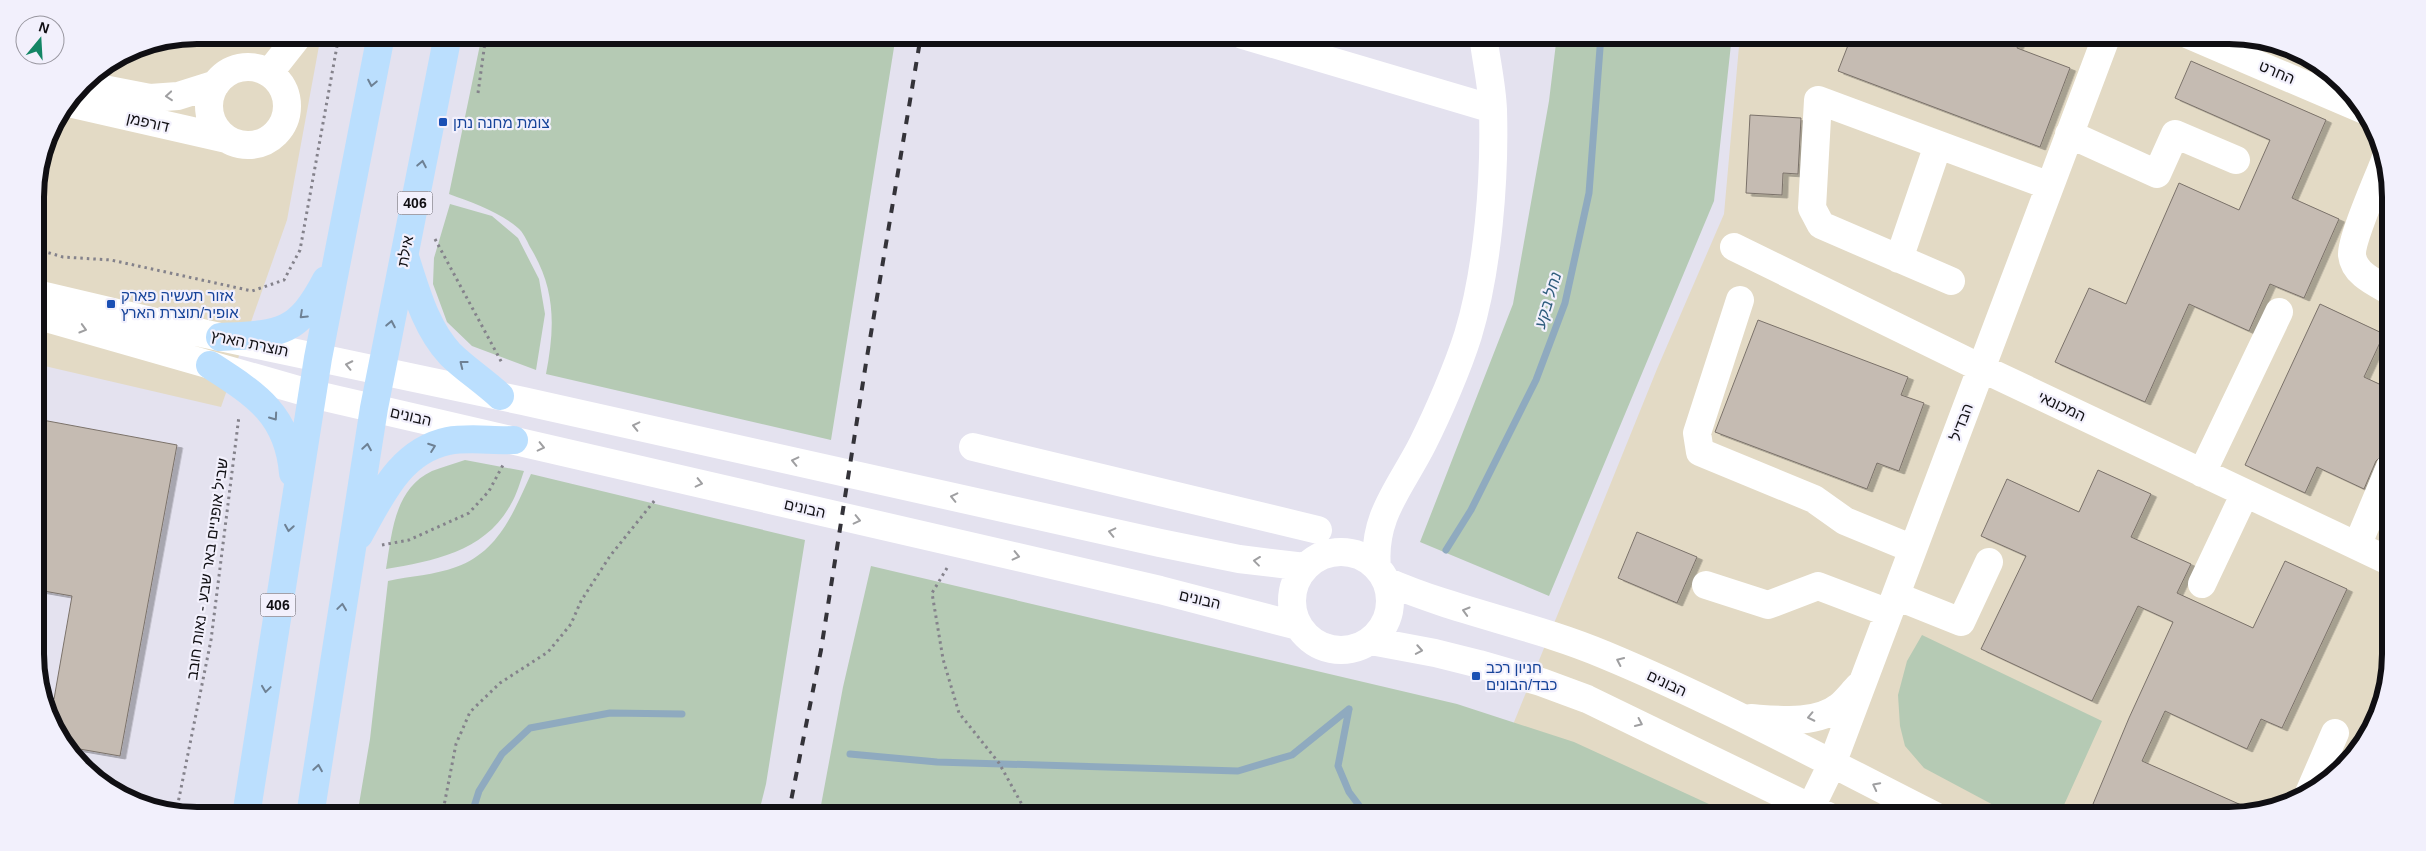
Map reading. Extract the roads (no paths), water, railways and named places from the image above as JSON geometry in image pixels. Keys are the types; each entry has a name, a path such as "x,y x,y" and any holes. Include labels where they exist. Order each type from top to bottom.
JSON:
{"main road":[{"name":"406","path":"247,807 318,358 379,44"},
{"name":"אילת","path":"374,408 446,44"},
{"path":"405,255 422,305 435,334 451,354 500,396"},
{"path":"220,336 262,334 289,328 314,305 337,259"},
{"path":"210,365 254,393 276,418 291,451 295,496"},
{"name":"406","path":"311,807 350,551 374,408"},
{"path":"350,551 389,483 404,464 426,448 450,441 514,440"}],"street":[{"path":"269,73 292,44"},
{"path":"1273,44 1493,109"},
{"path":"1382,575 1365,558 1350,552 1334,552 1318,557 1305,567 1296,580 1292,595 1292,611 1298,626 1308,639 1323,648 1339,651 1356,649 1371,641 1382,630 1389,614 1391,598 1382,575 1376,550 1378,533 1387,506 1423,443 1468,335 1482,265 1492,189 1493,109 1484,44"},
{"name":"הבדיל","path":"1821,807 1832,764 2104,44"},
{"name":"החרט","path":"2210,44 2352,105"},
{"path":"249,67 269,73 282,86 287,98 287,112 283,124 275,135 264,142 251,145 238,144 227,139 218,130 212,119 209,107 211,95 216,84 225,75 236,69 249,67"},
{"name":"דורפמן","path":"91,87 150,98 178,96 216,84"},
{"path":"1951,281 1821,225 1812,208 1818,100 2050,186"},
{"name":"דורפמן","path":"74,104 227,139"},
{"path":"2069,134 2157,174 2175,134 2236,160"},
{"path":"1898,259 1938,145"},
{"path":"2380,173 2355,240 2352,256 2364,278 2382,287"},
{"name":"המכונאי","path":"1734,247 1981,368 2382,558"},
{"name":"תוצרת הארץ","path":"44,296 318,358"},
{"path":"1740,300 1697,433 1700,452 1814,499 1845,521 1913,549"},
{"path":"2202,473 2279,312"},
{"name":"תוצרת הארץ","path":"44,317 312,394"},
{"path":"318,358 500,396 1160,543 1239,559 1305,567"},
{"name":"הבונים","path":"312,394 1230,606 1298,626"},
{"path":"973,447 1318,530"},
{"path":"2357,546 2382,485"},
{"path":"1334,552 1359,530 1396,490"},
{"path":"2202,584 2244,493"},
{"path":"1706,585 1768,605 1818,586 1961,622 1989,562"},
{"name":"הבונים","path":"1382,575 1424,598 1556,636 1605,654 1738,717 1918,807"},
{"path":"1371,641 1479,664 1541,682 1587,699 1812,807"},
{"path":"1738,717 1790,721 1816,716 1839,707 1864,681"},
{"path":"2320,778 2335,733"}],"waterway":[{"name":"נחל בקע","path":"1446,550 1471,510 1536,380 1565,303 1589,193 1600,44"},
{"path":"1349,709 1338,766 1349,792 1360,807"},
{"path":"850,754 937,762 1238,771 1292,755 1349,709"},
{"path":"474,807 479,791 502,754 530,728 610,713 682,714"}],"railway":[{"path":"790,807 821,650 866,363 919,44"}],"place":[{"name":"צומת מחנה נתן","path":"443,122"},
{"name":"אזור תעשיה פארק אופיר/תוצרת הארץ","path":"111,304"},
{"name":"חניון רכב כבד/הבונים","path":"1476,676"}]}
